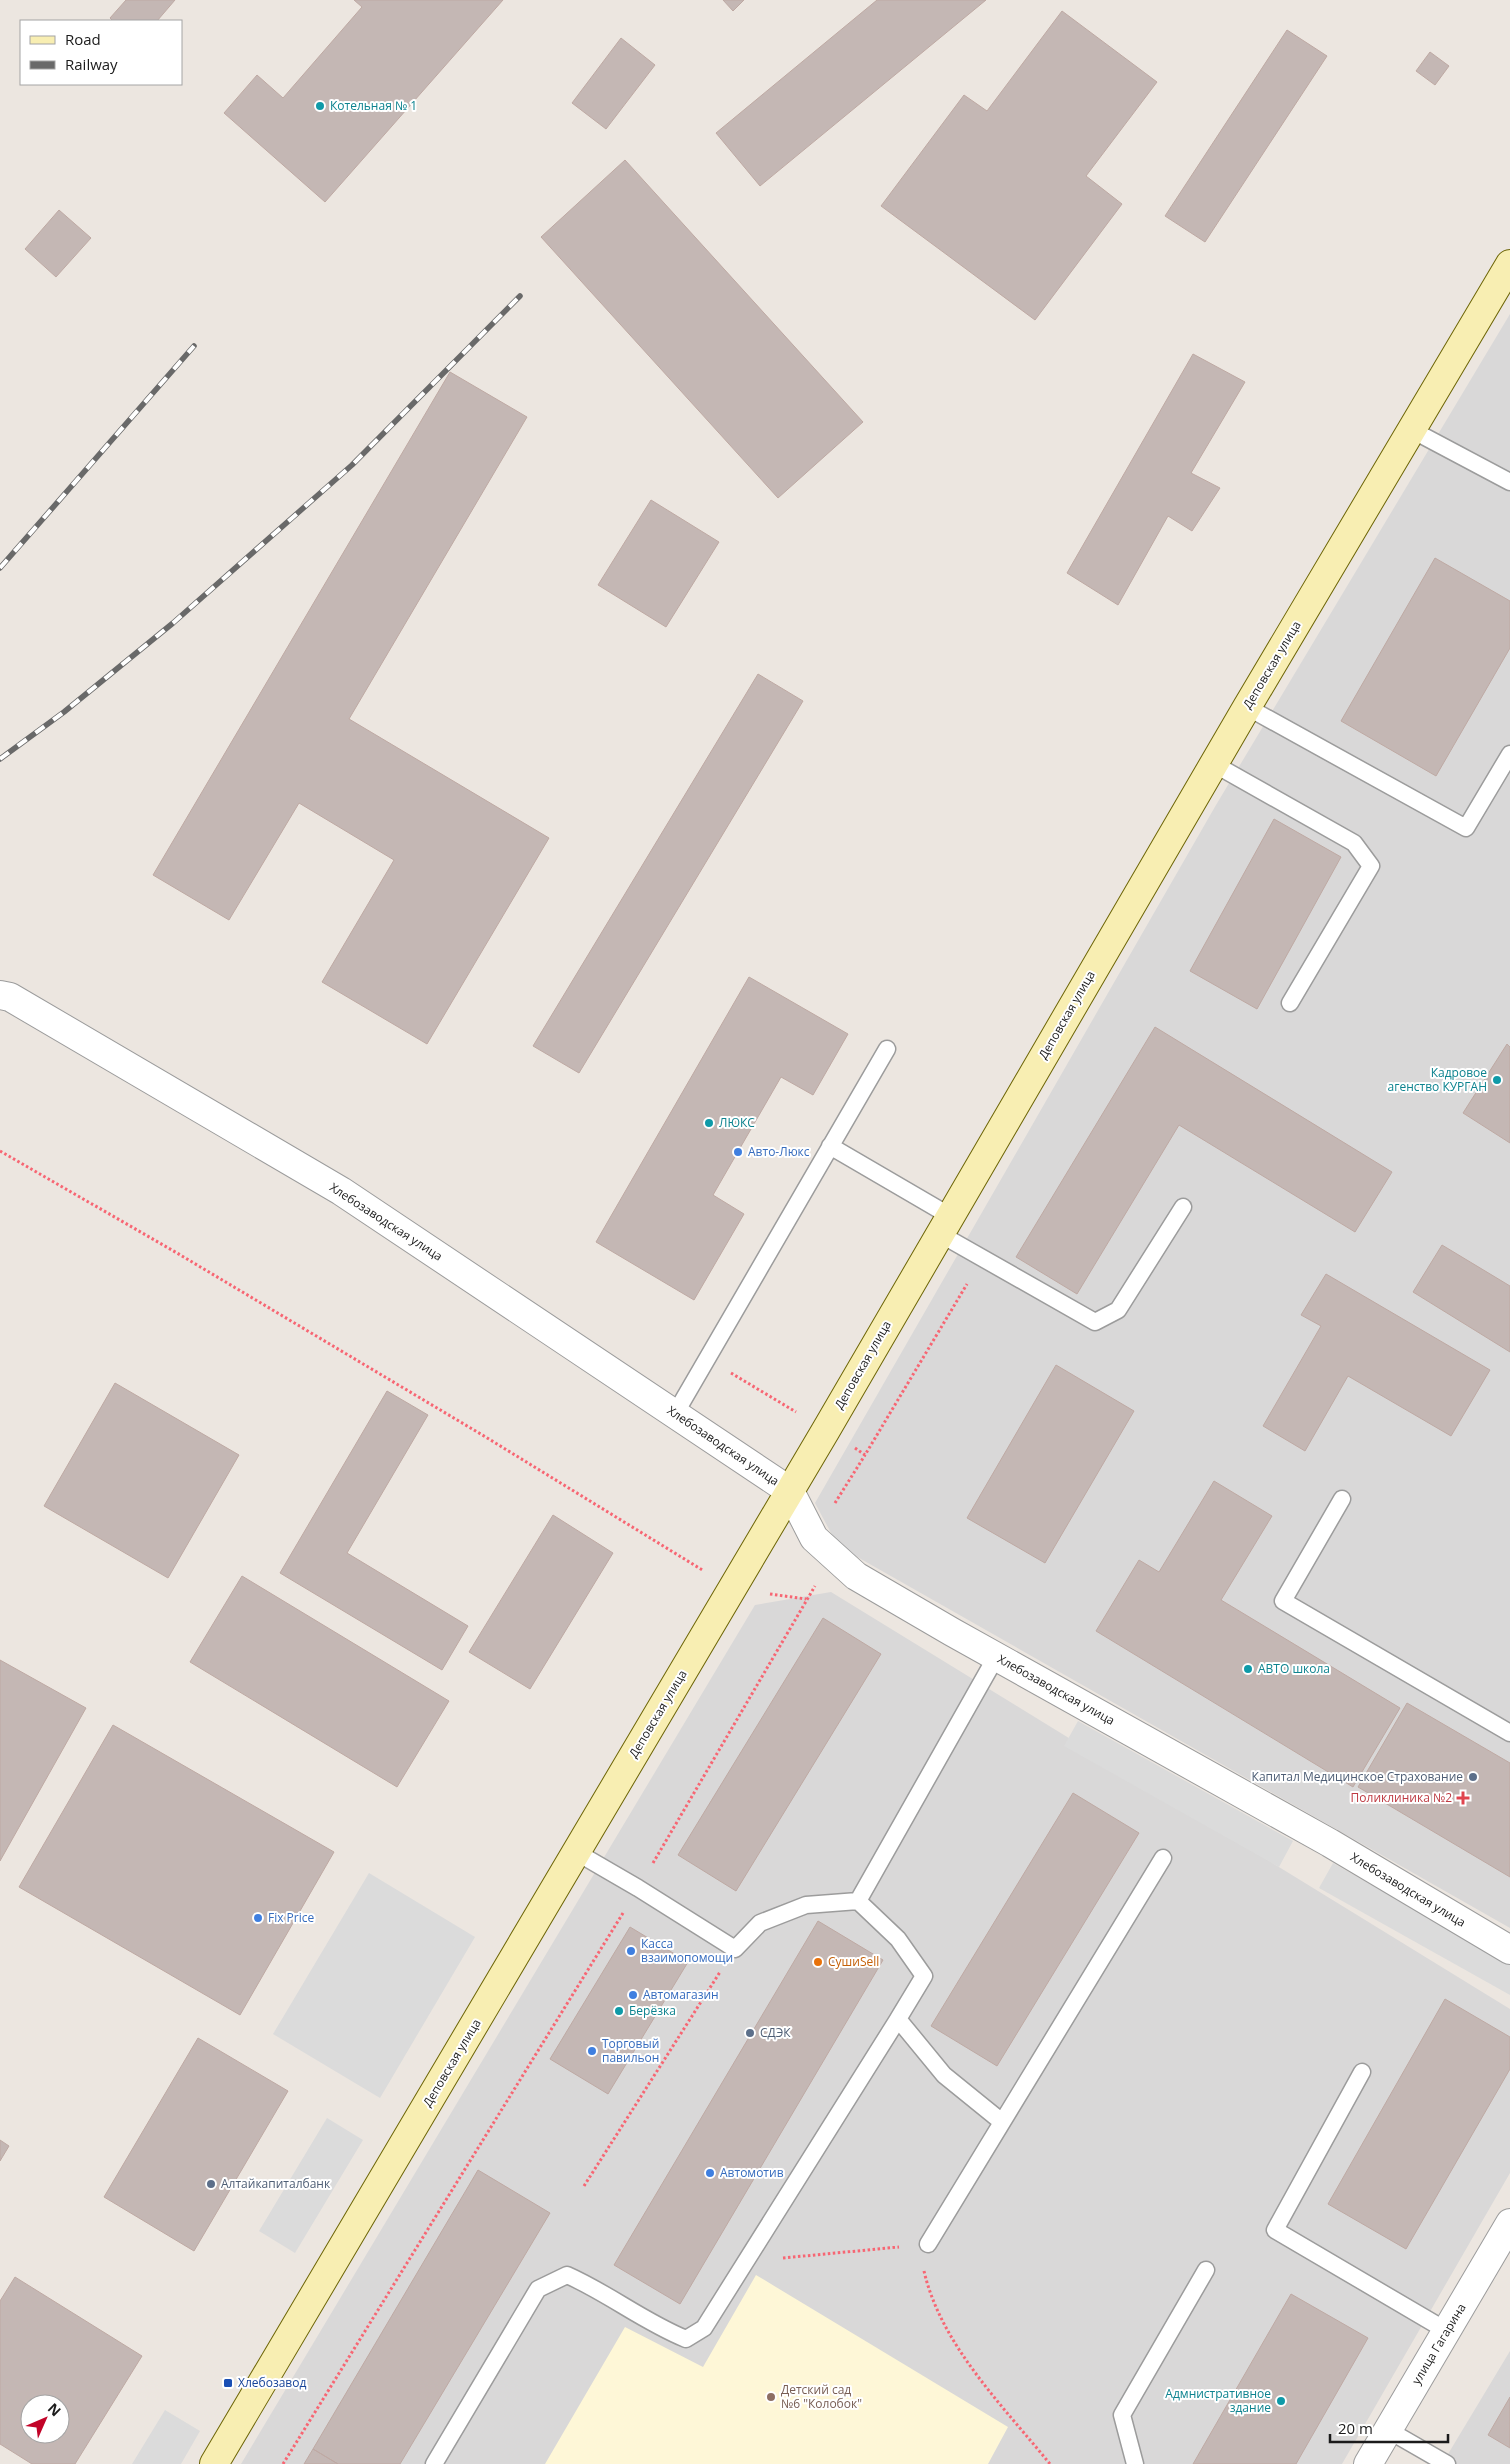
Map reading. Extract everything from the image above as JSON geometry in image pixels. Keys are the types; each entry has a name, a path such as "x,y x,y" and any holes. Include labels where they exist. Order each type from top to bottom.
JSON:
{"street":[{"name":"Деповская улица","path":"214,2464 790,1491 1246,707 1510,264"},
{"name":"Хлебозаводская улица","path":"0,994 10,997 341,1191 790,1491 814,1538 833,1558 856,1576 996,1657 1330,1843 1510,1950"},
{"name":"улица Гагарина","path":"1368,2464 1510,2224"}],"lane":[{"path":"1412,430 1510,482"},
{"path":"1246,707 1466,828 1510,754"},
{"path":"1214,764 1354,843 1371,866 1290,1003"},
{"path":"674,1414 887,1049"},
{"path":"830,1146 945,1225 1095,1322 1118,1310 1184,1207"},
{"path":"1342,1499 1283,1602 1510,1733"},
{"path":"858,1901 996,1657"},
{"path":"434,2464 538,2289 567,2275 592,2286 668,2331 686,2339 704,2328 924,1976 898,1939 858,1901 806,1905 760,1923 735,1949 638,1888 576,1852"},
{"path":"928,2244 1164,1858"},
{"path":"898,2019 944,2075 1002,2122"},
{"path":"1362,2072 1275,2230 1447,2330"},
{"path":"1135,2464 1122,2415 1206,2270"},
{"path":"1388,2430 1447,2464"}],"path":[{"path":"0,1151 178,1253 732,1588 806,1599"},
{"path":"814,1538 865,1455"},
{"path":"283,2464 638,1888 806,1599 833,1558"},
{"path":"584,2186 735,1949"},
{"path":"745,2262 928,2244 923,2268 929,2292 951,2339 1050,2464"}],"shaded area":[{"path":"1510,314 1510,1928 838,1546 815,1503 1216,805"},
{"path":"831,1592 1510,2009 1510,2173 1342,2464 241,2464 755,1605"},
{"path":"1078,1721 1293,1841 1279,1867 1064,1746"},
{"path":"1333,1863 1510,1963 1510,1995 1319,1888"},
{"path":"369,1873 475,1937 380,2098 273,2034"},
{"path":"327,2118 363,2140 295,2253 259,2231"},
{"name":"Детский сад №6 \"Колобок\"","path":"756,2275 1008,2427 988,2464 545,2464 625,2327 703,2367"},
{"path":"1510,2351 1510,2464 1442,2464"},
{"path":"165,2410 200,2431 181,2464 132,2464"}],"building":[{"path":"126,0 175,0 158,20 112,20 110,18"},
{"name":"Котельная № 1","path":"354,0 503,0 325,202 224,113 257,75 283,98 362,7"},
{"path":"723,0 744,0 733,11"},
{"path":"877,0 986,0 760,186 716,133"},
{"path":"1062,11 1157,82 1086,176 1122,204 1035,320 881,206 964,95 987,111"},
{"path":"1287,30 1327,56 1205,242 1165,216"},
{"path":"621,38 655,65 606,129 572,103"},
{"path":"1430,52 1449,66 1435,85 1416,71"},
{"path":"625,160 863,422 778,498 541,237"},
{"path":"59,210 91,238 56,277 25,249"},
{"path":"1193,354 1245,382 1191,473 1220,488 1192,531 1168,516 1118,605 1067,573"},
{"path":"450,372 527,417 349,719 549,838 427,1044 322,982 394,860 299,803 229,920 153,875"},
{"path":"651,500 719,542 666,627 598,585"},
{"path":"1435,558 1510,601 1510,648 1436,776 1341,721"},
{"path":"758,674 803,701 579,1073 533,1046"},
{"path":"1274,819 1341,857 1257,1009 1190,971"},
{"name":"ЛЮКС","path":"749,977 848,1034 813,1095 781,1077 713,1195 744,1214 694,1300 596,1242"},
{"path":"1155,1027 1392,1172 1355,1232 1179,1125 1077,1294 1016,1257"},
{"name":"Кадровое агенство КУРГАН","path":"1507,1044 1510,1047 1510,1143 1463,1113"},
{"path":"1442,1245 1510,1286 1510,1352 1413,1292"},
{"path":"1326,1274 1490,1370 1451,1436 1348,1376 1305,1451 1263,1426 1321,1326 1301,1315"},
{"path":"1056,1365 1134,1411 1045,1563 967,1518"},
{"path":"115,1383 239,1455 168,1578 44,1506"},
{"path":"387,1391 428,1415 347,1553 468,1626 442,1670 280,1573"},
{"name":"АВТО школа","path":"1214,1481 1272,1516 1221,1600 1400,1708 1353,1787 1096,1631 1139,1560 1159,1572"},
{"path":"553,1515 613,1553 530,1689 469,1652"},
{"path":"242,1576 449,1701 397,1787 190,1662"},
{"path":"823,1618 881,1654 736,1891 678,1855"},
{"path":"0,1660 86,1708 0,1861"},
{"path":"1407,1703 1510,1763 1510,1877 1358,1787"},
{"path":"113,1725 334,1852 240,2015 19,1887"},
{"path":"1073,1793 1139,1833 997,2066 931,2026"},
{"path":"818,1921 883,1960 680,2304 614,2265"},
{"name":"Берёзка","path":"630,1927 688,1962 608,2094 550,2059"},
{"path":"1445,1999 1510,2037 1510,2069 1406,2249 1328,2204"},
{"path":"198,2038 288,2091 194,2251 104,2197"},
{"path":"0,2140 9,2146 0,2161"},
{"path":"478,2170 550,2213 400,2464 338,2464 313,2449"},
{"path":"15,2277 142,2356 75,2464 32,2464 0,2444 0,2301"},
{"name":"Адмнистративное здание","path":"1291,2294 1368,2338 1296,2464 1193,2464"},
{"path":"1510,2397 1510,2448 1488,2435"},
{"path":"313,2449 338,2464 304,2464"}],"railway":[{"path":"0,759 64,712 173,623 352,465 520,296"},
{"path":"0,568 194,346"}],"place":[{"name":"Котельная № 1","path":"320,106"},
{"name":"Кадровое агенство КУРГАН","path":"1497,1080"},
{"name":"ЛЮКС","path":"709,1123"},
{"name":"Авто-Люкс","path":"738,1152"},
{"name":"АВТО школа","path":"1248,1669"},
{"name":"Капитал Медицинское Страхование","path":"1473,1777"},
{"name":"Поликлиника №2","path":"1463,1798"},
{"name":"Fix Price","path":"258,1918"},
{"name":"Касса взаимопомощи","path":"631,1951"},
{"name":"СушиSell","path":"818,1962"},
{"name":"Автомагазин","path":"633,1995"},
{"name":"Берёзка","path":"619,2011"},
{"name":"СДЭК","path":"750,2033"},
{"name":"Торговый павильон","path":"592,2051"},
{"name":"Автомотив","path":"710,2173"},
{"name":"Алтайкапиталбанк","path":"211,2184"},
{"name":"Хлебозавод","path":"228,2383"},
{"name":"Детский сад №6 \"Колобок\"","path":"771,2397"},
{"name":"Адмнистративное здание","path":"1281,2401"}]}
